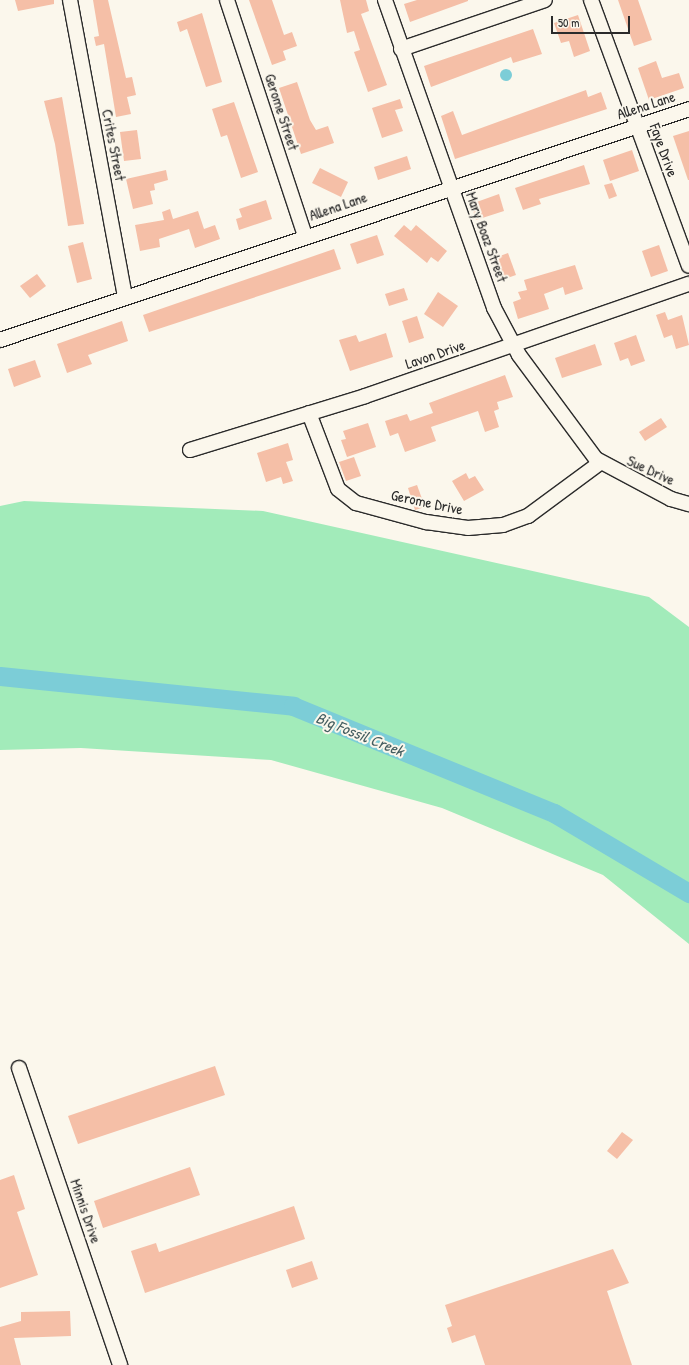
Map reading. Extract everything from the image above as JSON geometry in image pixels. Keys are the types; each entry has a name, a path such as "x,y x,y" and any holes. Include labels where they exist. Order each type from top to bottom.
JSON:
{"street":[{"name":"Crites Street","path":"70,0 125,297"},
{"name":"Gerome Street","path":"227,0 305,236"},
{"name":"Mary Boaz Street","path":"385,0 401,49 494,308 514,345 554,406 600,463"},
{"path":"401,49 545,0"},
{"name":"Faye Drive","path":"591,0 689,266"},
{"name":"Allena Lane","path":"0,340 450,187 689,109"},
{"name":"Lavon Drive","path":"190,450 309,413 514,345 689,284"},
{"name":"Gerome Drive","path":"309,413 338,488 356,503 426,522 468,528 503,525 528,516 600,463"},
{"name":"Sue Drive","path":"600,463 672,499 689,504"},
{"name":"Minnis Drive","path":"19,1068 120,1365"}],"green space":[{"path":"24,501 263,511 649,597 689,627 689,944 603,875 442,808 271,760 81,748 0,750 0,506"}],"water":[{"path":"506,69 510,71 512,75 510,79 506,81 502,79 500,75 502,71"}],"building":[{"path":"15,0 54,0 54,4 18,11"},
{"path":"93,0 108,0 126,78 132,77 136,95 127,97 131,114 116,117 104,44 96,46 94,37 99,36"},
{"path":"249,0 272,0 284,35 292,32 297,46 283,51 286,60 272,65"},
{"path":"340,0 366,0 369,11 361,14 387,85 368,92 354,52 360,50 354,31 347,33"},
{"path":"417,0 468,1 410,22 404,4"},
{"path":"618,0 638,0 652,40 634,46"},
{"path":"202,13 222,82 206,87 187,29 180,32 177,22"},
{"path":"578,15 590,51 574,57 569,41 561,43 554,23"},
{"path":"533,29 542,54 513,63 511,57 431,87 424,66"},
{"path":"656,61 662,78 679,73 684,88 649,100 638,68"},
{"path":"297,82 310,120 316,130 328,126 334,143 301,154 279,88"},
{"path":"586,90 588,97 601,92 607,109 455,159 441,116 453,111 462,135"},
{"path":"62,97 84,224 68,226 55,144 44,101"},
{"path":"400,99 403,108 395,110 403,131 382,138 372,108"},
{"path":"234,102 258,172 241,178 227,135 221,137 212,109"},
{"path":"137,130 141,159 124,161 120,132"},
{"path":"689,131 689,180 688,180 673,136"},
{"path":"632,150 639,171 610,181 603,160"},
{"path":"407,156 411,169 378,180 374,167"},
{"path":"584,165 590,184 539,199 541,204 523,210 515,188"},
{"path":"320,168 348,182 341,197 312,183"},
{"path":"166,170 168,180 154,184 155,190 150,191 153,204 133,209 126,179"},
{"path":"612,183 617,196 609,199 604,185"},
{"path":"499,194 504,211 476,220 471,204"},
{"path":"266,200 272,219 239,230 236,219 242,217 239,209"},
{"path":"170,209 173,219 198,211 204,229 215,225 220,239 195,248 189,229 159,239 160,247 140,251 135,225 164,220 162,212"},
{"path":"404,225 411,231 416,225 447,251 438,262 431,257 427,263 394,236"},
{"path":"377,235 384,255 357,264 350,244"},
{"path":"83,242 92,279 77,283 68,246"},
{"path":"659,245 668,271 651,277 642,251"},
{"path":"334,249 341,269 149,332 143,315"},
{"path":"508,253 516,275 499,281 492,259"},
{"path":"575,265 583,289 565,295 563,287 544,294 549,309 518,319 513,302 521,299 518,292 527,290 524,280"},
{"path":"37,274 46,286 30,298 20,286"},
{"path":"404,288 408,300 389,306 385,294"},
{"path":"438,292 458,306 443,327 424,314"},
{"path":"665,312 668,320 682,315 689,345 676,349 672,335 664,338 656,315"},
{"path":"417,316 424,338 409,343 402,321"},
{"path":"122,321 128,341 88,355 92,364 67,373 57,344"},
{"path":"386,333 393,357 350,371 339,340 356,335 359,342"},
{"path":"636,335 645,361 631,366 628,358 620,361 614,343"},
{"path":"595,344 602,365 562,378 555,358"},
{"path":"35,360 41,377 14,387 8,369"},
{"path":"505,375 513,397 497,402 499,409 494,411 499,427 485,432 478,411 431,427 436,441 405,452 398,433 390,436 385,421 407,414 410,421 433,413 429,403"},
{"path":"661,418 667,427 645,441 639,432"},
{"path":"368,423 376,447 347,457 341,440 346,439 343,431"},
{"path":"288,443 293,460 286,462 293,481 283,484 281,477 266,482 257,453"},
{"path":"354,457 361,476 346,481 339,462"},
{"path":"466,473 469,479 475,476 484,490 464,501 452,481"},
{"path":"417,485 425,507 415,510 408,488"},
{"path":"215,1066 225,1095 78,1144 68,1116"},
{"path":"622,1132 633,1140 617,1159 607,1151"},
{"path":"190,1167 200,1195 103,1228 94,1201"},
{"path":"14,1175 25,1209 17,1212 38,1275 0,1288 0,1180"},
{"path":"294,1206 305,1239 145,1293 131,1251 156,1243 159,1252"},
{"path":"613,1249 629,1283 607,1291 632,1365 485,1365 475,1335 452,1343 447,1328 452,1326 445,1305"},
{"path":"312,1261 318,1279 292,1288 286,1270"},
{"path":"70,1311 71,1336 14,1338 21,1365 0,1365 0,1327 21,1321 21,1312"}],"waterway":[{"name":"Big Fossil Creek","path":"0,676 293,706 554,813 689,893"}]}
